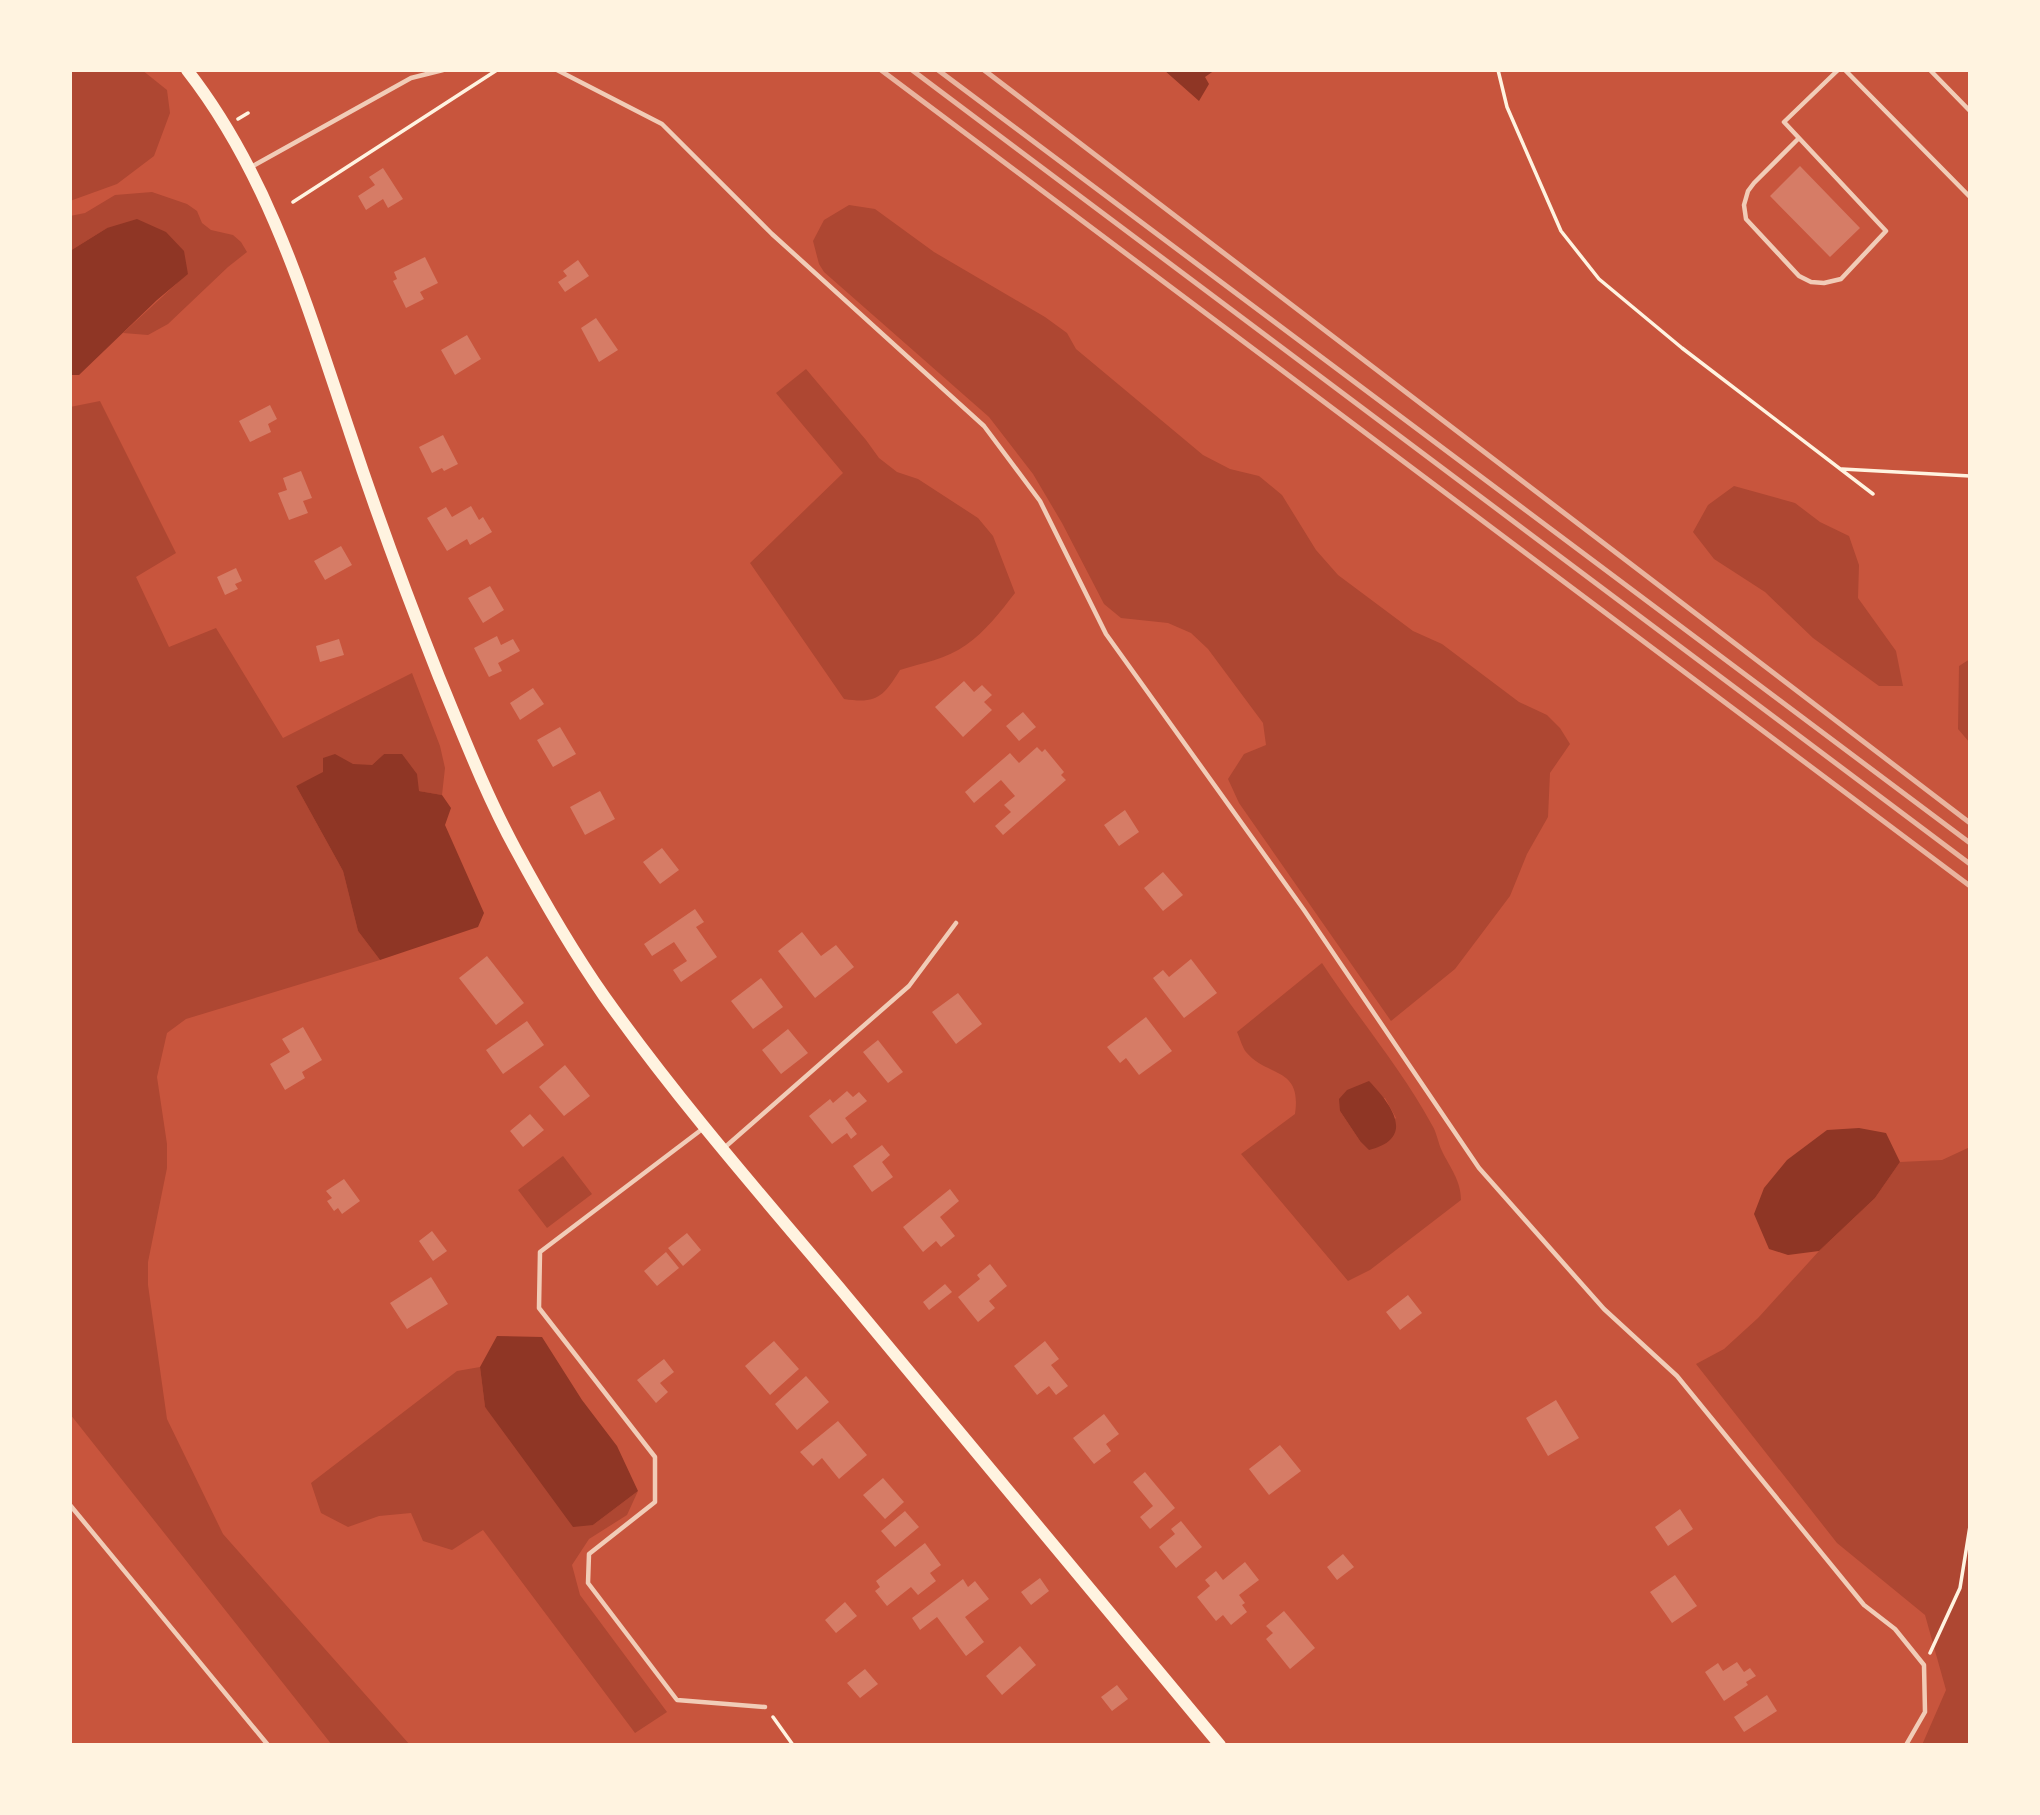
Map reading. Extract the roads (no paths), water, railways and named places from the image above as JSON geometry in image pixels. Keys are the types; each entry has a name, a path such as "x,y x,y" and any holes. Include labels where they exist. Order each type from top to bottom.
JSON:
{"main road":[{"path":"187,70 227,126 250,167 302,290 360,465 414,612 481,778 514,847 558,922 602,992 705,1127 1220,1745"}],"lane":[{"path":"250,167 411,78 443,70"},
{"path":"557,70 662,124 772,234 984,426 1040,501 1106,634 1304,910 1479,1168 1604,1309 1677,1376 1864,1605 1895,1629 1924,1665 1924,1712 1906,1745"},
{"path":"1799,138 1748,191 1744,205 1746,219 1799,276 1811,282 1824,283 1841,279 1886,231 1799,138 1784,122 1838,70"},
{"path":"1845,70 1970,197"},
{"path":"1930,70 1970,111"},
{"path":"723,1149 909,986 956,922"},
{"path":"705,1127 540,1252 539,1308 654,1457 654,1502 589,1554 588,1583 677,1700 765,1707"},
{"path":"70,1505 268,1745"}],"railway":[{"path":"881,70 1970,886"},
{"path":"912,70 1970,864"},
{"path":"938,70 1970,843"},
{"path":"984,70 1970,823"}]}
